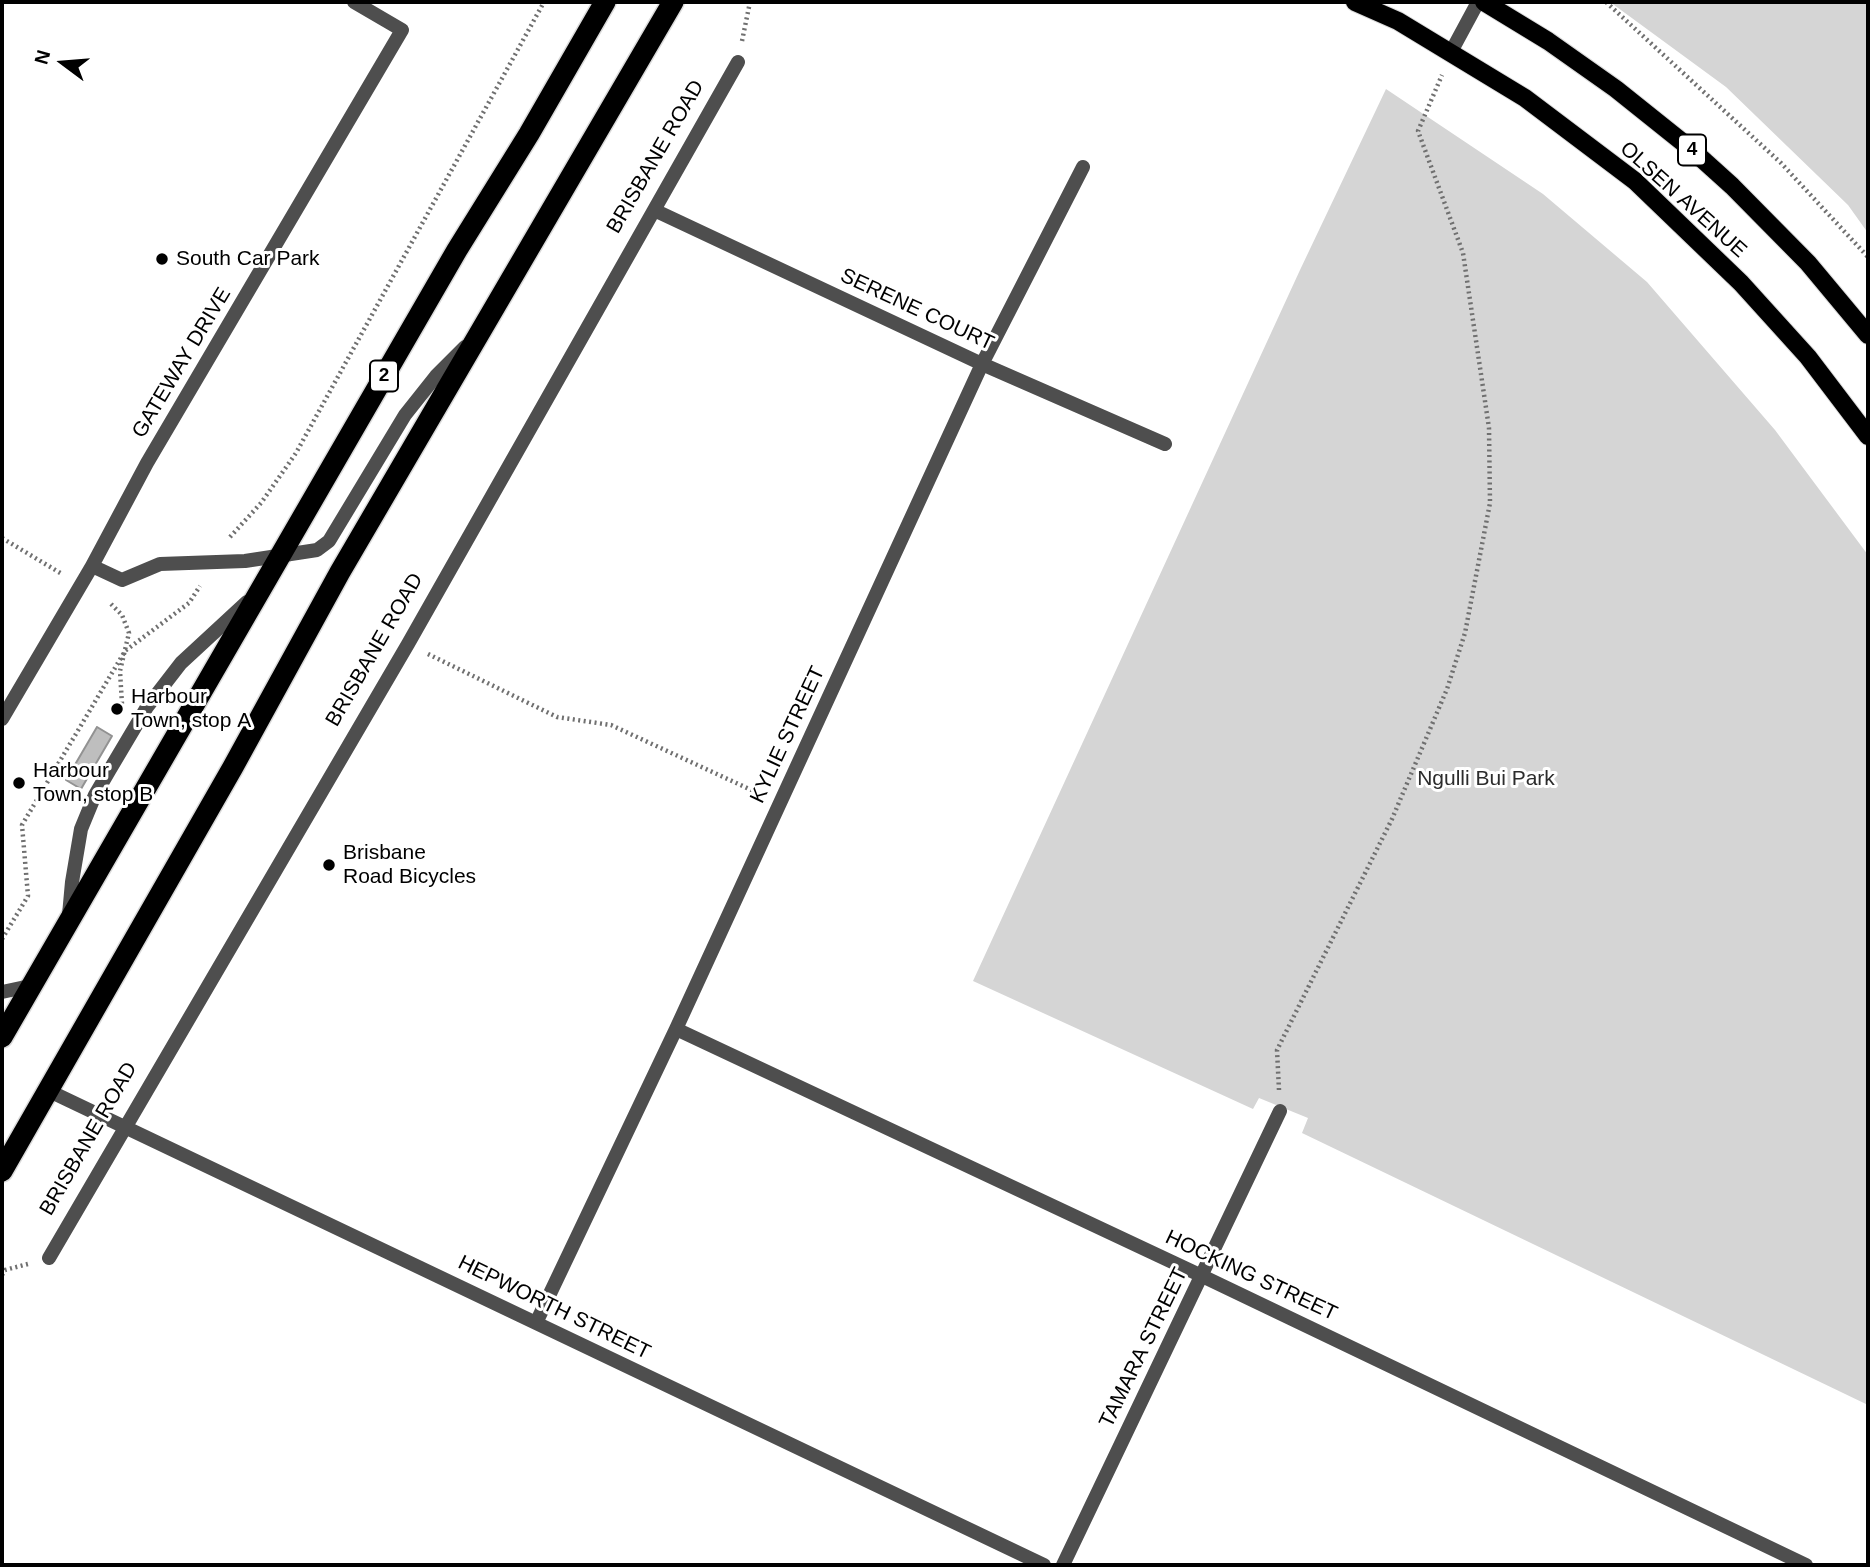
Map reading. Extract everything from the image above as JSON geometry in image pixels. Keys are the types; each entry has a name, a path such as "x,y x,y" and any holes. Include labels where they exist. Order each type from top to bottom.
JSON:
{"highway":[{"name":"2","path":"2,1037 457,250 529,134 605,2"},
{"path":"2,1171 233,767 340,572 673,2"}],"main road":[{"name":"OLSEN AVENUE","path":"1355,2 1398,21 1525,98 1635,181 1741,283 1808,357 1868,436"},
{"name":"OLSEN AVENUE","path":"1484,2 1548,41 1637,105 1691,149 1732,186 1808,263 1868,335"}],"street":[{"name":"GATEWAY DRIVE","path":"2,719 92,566 147,463 402,30 354,2"},
{"path":"1451,52 1478,2"},
{"name":"BRISBANE ROAD","path":"49,1258 408,644 738,62"},
{"name":"KYLIE STREET","path":"536,1323 677,1029 982,363 1083,167"},
{"name":"SERENE COURT","path":"654,211 1164,444"},
{"path":"92,566 122,580 160,564 281,557 317,550 328,541 405,415 436,376 482,329"},
{"path":"69,920 80,829 95,795 152,700 181,663 260,591"},
{"path":"2,992 30,986"},
{"name":"HOCKING STREET","path":"677,1029 1806,1565"},
{"name":"HEPWORTH STREET","path":"47,1090 1044,1565"},
{"name":"TAMARA STREET","path":"1063,1565 1280,1111"}],"path":[{"path":"2,939 28,896 22,825 125,651 196,594 218,551 261,503 296,453 544,2"},
{"path":"738,62 750,2"},
{"path":"1606,2 1780,163 1868,257"},
{"path":"1280,1111 1277,1050 1392,819 1447,689 1465,632 1490,503 1489,428 1463,253 1418,131 1451,52"},
{"path":"114,606 127,624 129,633 120,671 121,696 123,716 135,727"},
{"path":"408,644 557,717 611,725 780,803"}],"green space":[{"path":"1610,2 1868,2 1868,233 1848,205 1726,87"},
{"name":"Ngulli Bui Park","path":"1386,89 1543,194 1647,282 1775,430 1868,555 1868,1405 1302,1133 1308,1118 1259,1098 1253,1109 973,981"}],"building":[{"path":"97,727 112,736 81,789 66,780"}],"place":[{"name":"South Car Park","path":"162,259"},
{"name":"Harbour Town, stop A","path":"117,709"},
{"name":"Harbour Town, stop B","path":"19,783"},
{"name":"Brisbane Road Bicycles","path":"329,865"}]}
